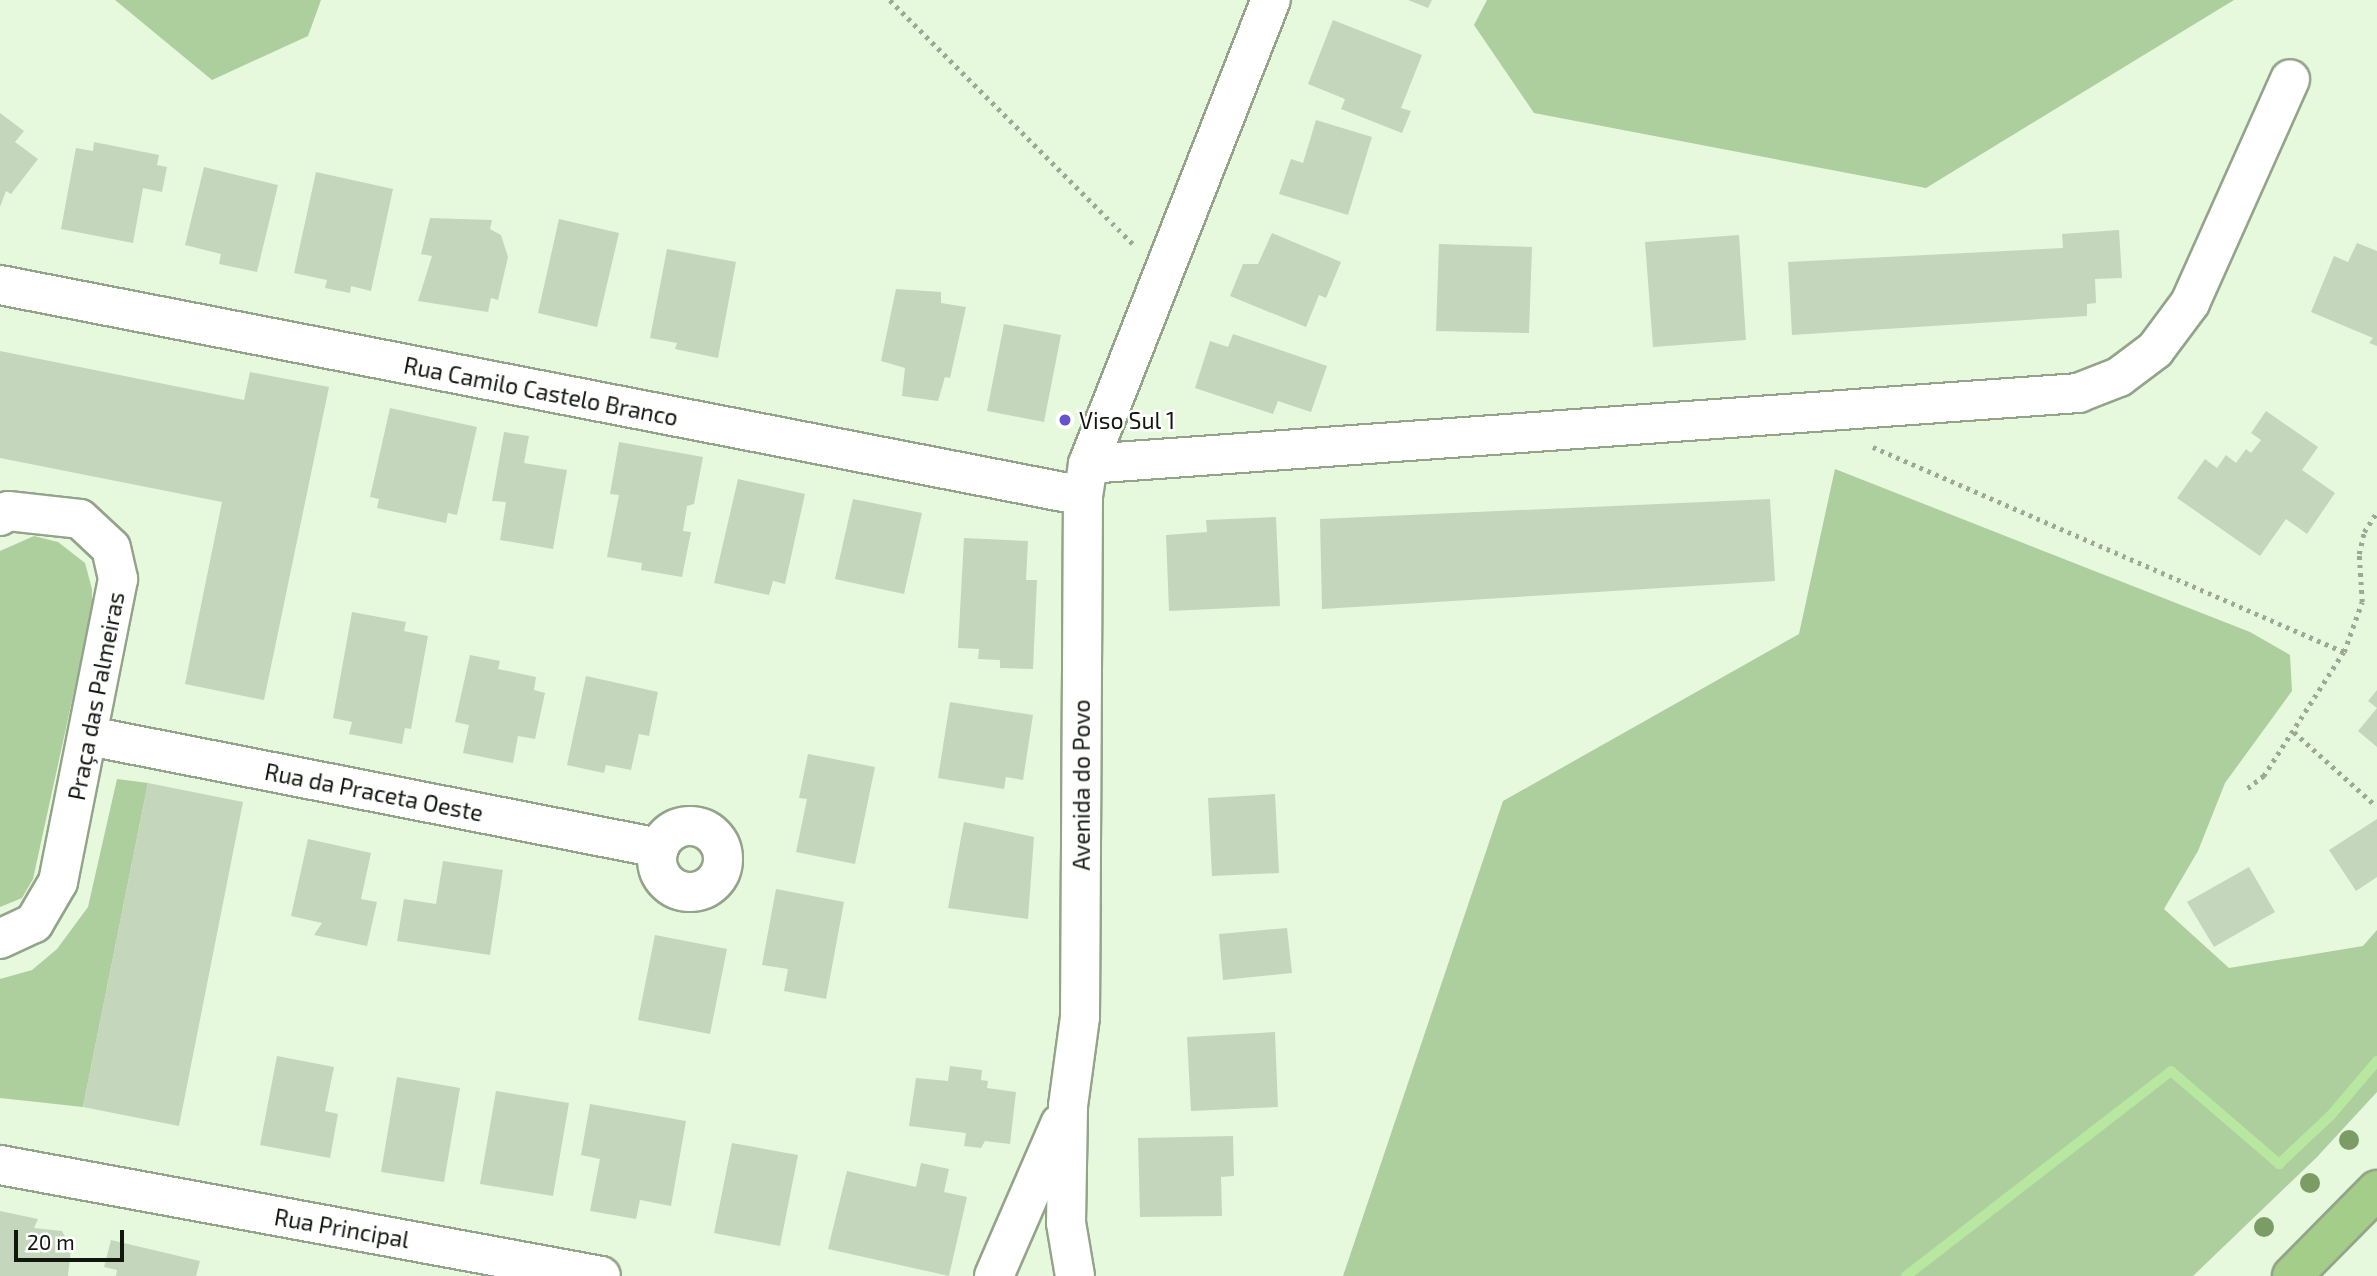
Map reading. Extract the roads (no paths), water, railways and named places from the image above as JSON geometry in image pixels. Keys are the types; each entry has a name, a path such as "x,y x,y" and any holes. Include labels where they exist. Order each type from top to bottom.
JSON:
{"main road":[{"path":"2292,1276 2377,1191"}],"street":[{"path":"1085,480 1271,0"},
{"name":"Rua Camilo Castelo Branco","path":"0,285 1085,480 2078,393 2119,377 2155,350 2190,303 2290,79"},
{"name":"Avenida do Povo","path":"1075,1276 1066,1223 1068,1105 1080,1017 1085,480"},
{"name":"Praça das Palmeiras","path":"0,516 8,511 80,519 111,548 118,579 58,882 34,923 0,939"},
{"name":"Rua da Praceta Oeste","path":"89,736 659,848"},
{"name":"Avenida do Povo","path":"994,1276 1068,1105"},
{"name":"Rua Principal","path":"0,1165 601,1276"}],"waterway":[{"path":"1906,1276 2171,1071 2279,1164 2331,1115 2377,1061"}],"place":[{"name":"Viso Sul 1","path":"1065,420"}]}
